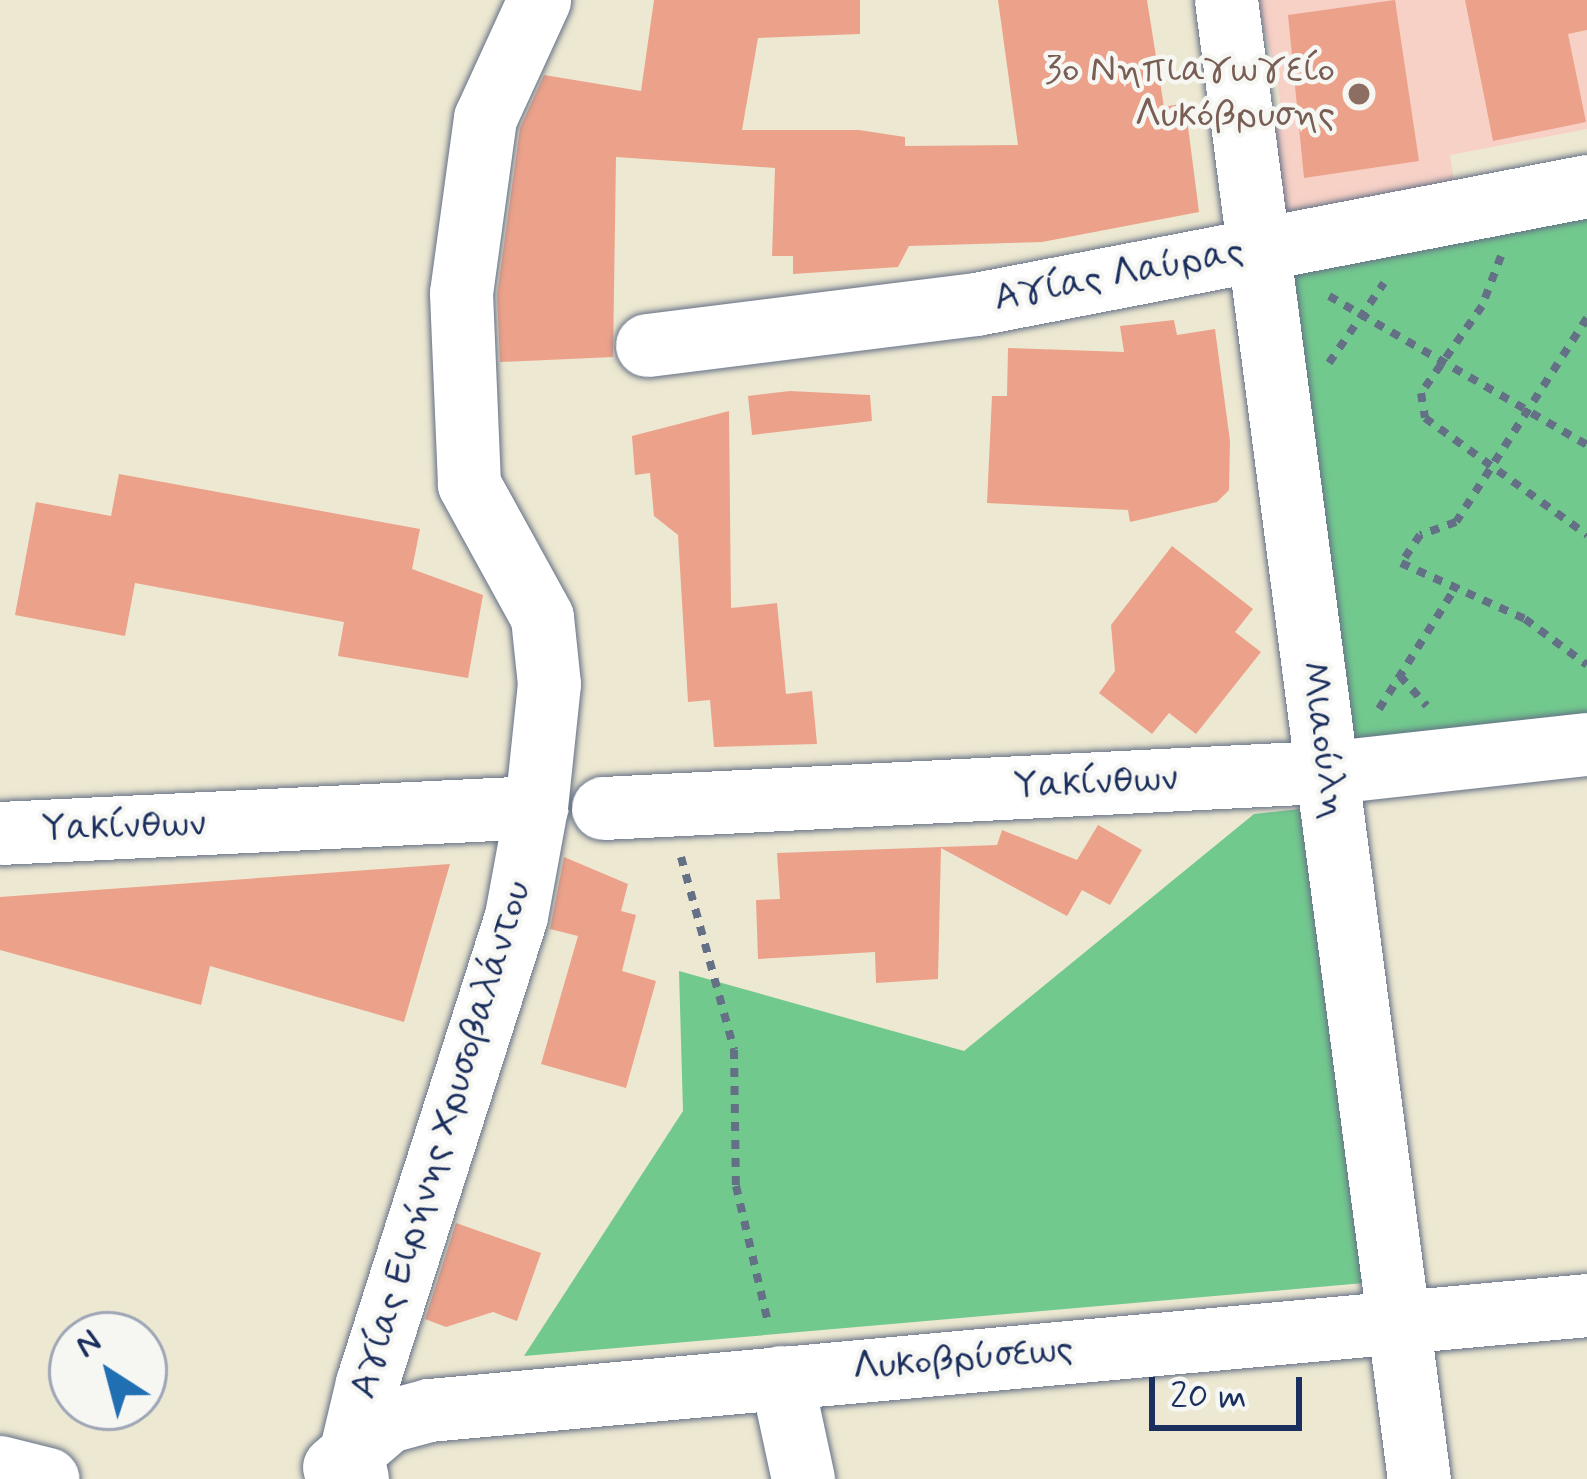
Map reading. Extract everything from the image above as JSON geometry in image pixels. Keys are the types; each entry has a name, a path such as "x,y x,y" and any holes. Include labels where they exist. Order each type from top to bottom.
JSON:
{"street":[{"name":"Αγίας Ειρήνης Χρυσοβαλάντου","path":"343,1469 515,916 536,807 549,684 542,617 469,484 461,293 485,118 539,0"},
{"name":"Μιαούλη","path":"1226,0 1276,395 1334,771 1420,1479"},
{"name":"Αγίας Λαύρας","path":"647,345 976,304 1587,186"},
{"name":"Υακίνθων","path":"633,807 1334,771 1587,744"},
{"name":"Υακίνθων","path":"0,833 536,807"},
{"name":"Λυκοβρύσεως","path":"343,1469 388,1420 428,1410 1587,1305"},
{"path":"781,1377 803,1479"},
{"path":"0,1467 48,1479"}],"path":[{"path":"1491,204 1501,260 1421,393 1425,418 1587,536"},
{"path":"1257,248 1367,318 1587,445"},
{"path":"1276,395 1324,367 1367,318 1390,265"},
{"path":"1587,318 1456,522 1420,535 1401,563 1457,585 1587,665"},
{"path":"1334,771 1457,585"},
{"path":"633,807 703,916 734,1051 736,1186 781,1377"}],"shaded area":[{"name":"3ο Νηπιαγωγείο Λυκόβρυσης","path":"1256,0 1587,0 1587,129 1450,155 1455,188 1283,214 1268,119 1281,111 1277,76"}],"green space":[{"path":"1587,206 1587,724 1339,749 1274,263"},
{"path":"1309,808 1364,1283 524,1356 683,1111 679,971 964,1051 1254,814"}],"building":[{"path":"654,0 860,0 860,34 758,38 742,130 859,130 905,137 905,146 1018,145 998,0 1147,0 1164,107 1185,103 1199,212 1042,242 909,246 898,267 793,274 793,256 772,256 775,168 616,157 613,357 500,362 497,295 520,128 544,75 641,91"},
{"path":"1395,0 1419,161 1304,178 1288,15"},
{"path":"1465,0 1587,0 1587,30 1568,34 1586,122 1493,141"},
{"path":"1174,320 1177,335 1215,329 1230,441 1229,490 1217,502 1130,522 1128,510 987,503 992,396 1007,396 1008,348 1124,352 1120,326"},
{"path":"790,391 870,395 872,421 752,435 748,396"},
{"path":"729,411 731,608 777,603 786,694 812,691 817,744 714,747 710,700 688,702 678,535 654,516 650,473 635,475 632,436"},
{"path":"119,474 420,529 412,569 483,595 468,678 338,656 344,622 135,583 125,636 15,615 36,502 111,516"},
{"path":"1172,546 1253,609 1235,632 1261,652 1196,734 1169,713 1152,734 1099,693 1115,671 1111,625"},
{"path":"1098,825 1142,850 1110,905 1082,890 1067,916 941,848 938,979 876,983 875,952 758,959 756,900 780,899 777,853 997,845 1002,830 1077,860"},
{"path":"564,857 628,884 621,911 636,915 622,971 656,981 626,1088 541,1064 578,936 550,929"},
{"path":"450,864 404,1022 210,966 201,1005 0,950 0,897"},
{"path":"456,1223 541,1253 517,1321 493,1312 446,1327 425,1319"}],"place":[{"name":"3ο Νηπιαγωγείο Λυκόβρυσης","path":"1359,94"}]}
